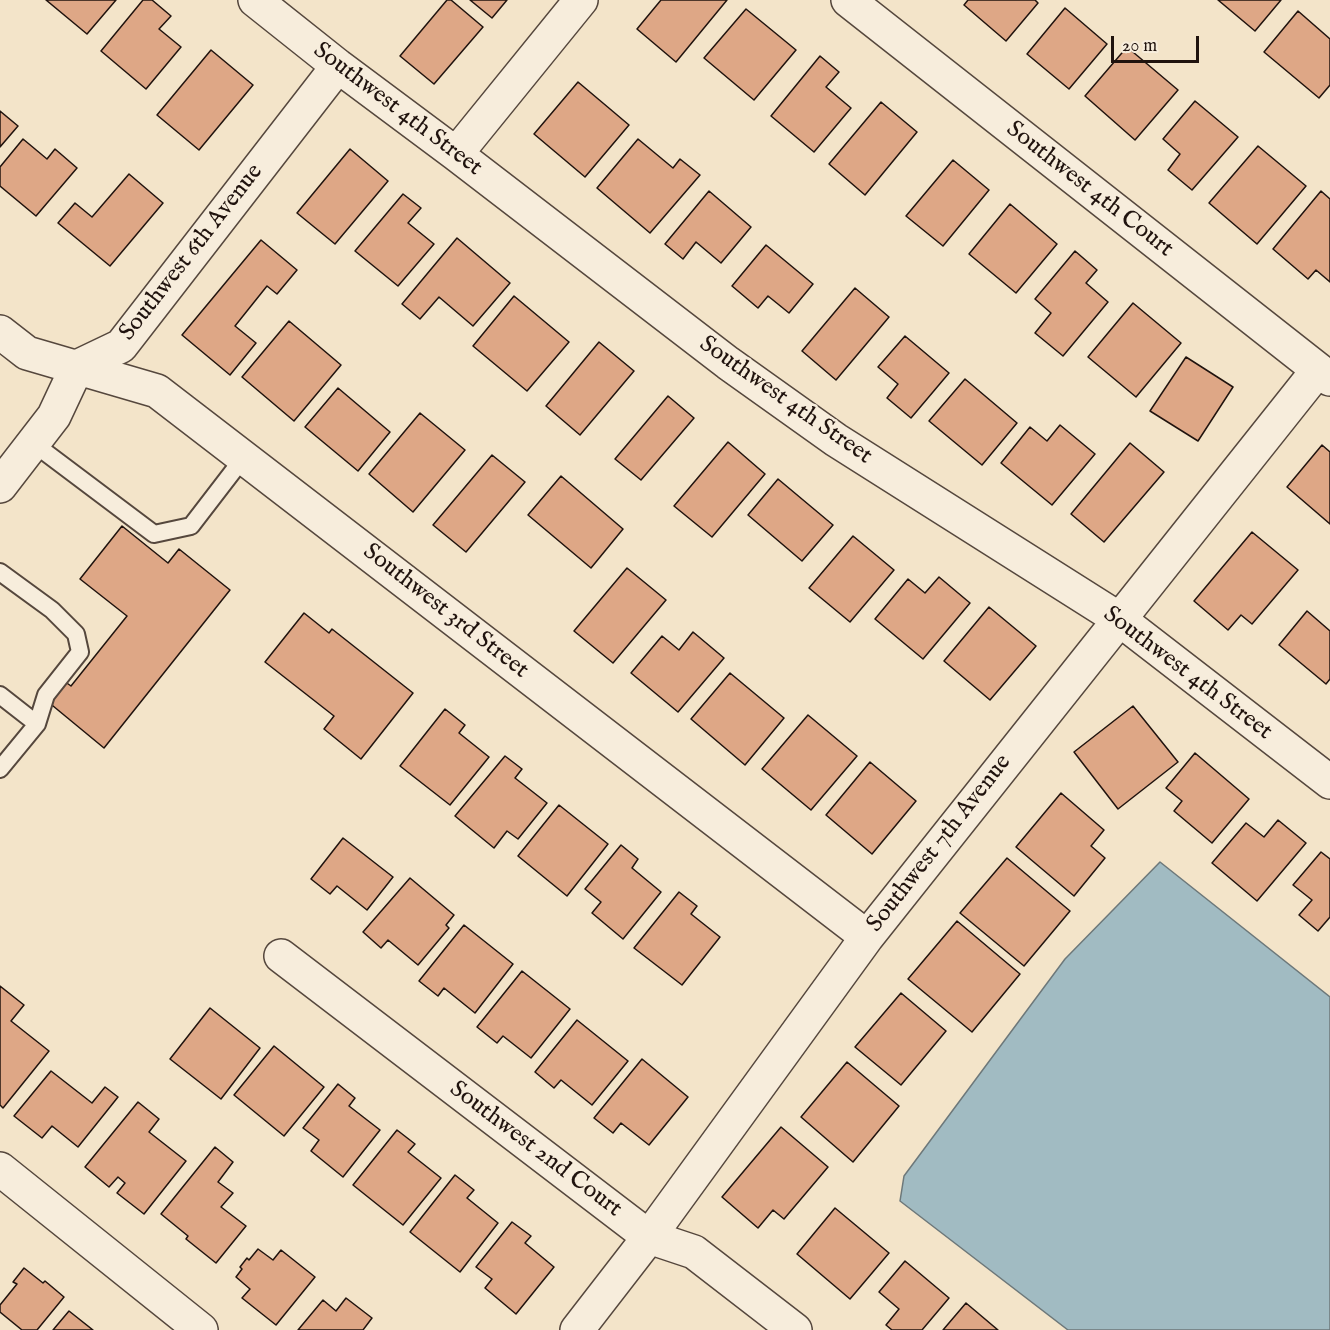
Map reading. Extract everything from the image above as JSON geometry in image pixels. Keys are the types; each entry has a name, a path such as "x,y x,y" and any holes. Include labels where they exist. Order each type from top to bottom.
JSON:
{"street":[{"name":"Southwest 4th Street","path":"255,0 338,66 728,363 827,434 1119,620 1330,782"},
{"path":"456,154 582,0"},
{"name":"Southwest 4th Court","path":"848,0 1324,375"},
{"name":"Southwest 6th Avenue","path":"77,367 121,346 338,66"},
{"name":"Southwest 3rd Street","path":"0,332 27,353 157,391 867,937"},
{"path":"0,486 54,416 77,367"},
{"name":"Southwest 7th Avenue","path":"577,1330 649,1237 867,937 1119,620 1324,375"},
{"name":"Southwest 2nd Court","path":"281,956 649,1237 694,1252 795,1330"},
{"path":"0,1169 201,1330"}],"lane":[{"path":"33,443 154,534 191,526 244,457"},
{"path":"0,572 52,610 76,634 80,651 46,695 37,724 0,769"},
{"path":"0,695 37,724"}],"water":[{"path":"1160,862 1330,997 1330,1330 1068,1330 900,1201 904,1176 1065,959"}],"building":[{"path":"46,0 116,0 87,34"},
{"path":"143,0 152,0 171,16 159,29 181,47 146,89 101,51"},
{"path":"447,0 451,0 483,27 434,84 400,56"},
{"path":"470,0 507,0 492,18"},
{"path":"661,0 727,0 676,62 637,29"},
{"path":"968,0 1035,0 1038,3 1006,41 964,5"},
{"path":"1218,0 1281,0 1255,31"},
{"path":"1065,8 1107,44 1069,89 1027,54"},
{"path":"746,9 796,50 754,100 704,58"},
{"path":"1298,11 1330,39 1330,85 1319,98 1264,52"},
{"path":"1127,47 1178,90 1135,140 1085,96"},
{"path":"211,50 253,85 199,150 157,115"},
{"path":"820,56 839,72 826,87 851,108 814,152 771,116"},
{"path":"578,82 629,125 585,177 534,134"},
{"path":"1195,101 1238,137 1192,190 1168,170 1180,154 1163,139"},
{"path":"881,102 917,132 865,195 829,164"},
{"path":"0,111 18,126 0,147"},
{"path":"23,139 47,159 55,149 77,168 36,216 0,186 0,167"},
{"path":"638,139 673,168 680,159 700,175 650,233 597,188"},
{"path":"1258,146 1306,186 1257,244 1209,203"},
{"path":"350,149 388,181 335,244 297,213"},
{"path":"953,160 989,190 943,246 906,216"},
{"path":"129,174 163,203 110,266 58,223 75,203 92,217"},
{"path":"709,191 751,227 721,263 696,242 683,259 665,244"},
{"path":"1321,191 1330,199 1330,282 1316,270 1308,279 1273,249"},
{"path":"403,194 421,208 408,223 434,244 398,286 355,251"},
{"path":"1010,204 1057,244 1016,293 969,254"},
{"path":"457,238 510,283 473,326 439,297 420,319 402,304"},
{"path":"261,240 297,270 277,294 267,286 235,326 256,343 230,375 182,335"},
{"path":"766,245 813,284 789,313 768,296 758,308 732,286"},
{"path":"1075,251 1097,270 1086,283 1108,302 1063,356 1035,333 1051,313 1035,299"},
{"path":"855,288 889,317 836,380 802,351"},
{"path":"514,296 569,342 527,391 473,346"},
{"path":"1133,303 1181,343 1136,397 1088,357"},
{"path":"289,321 341,365 294,421 242,377"},
{"path":"905,336 949,373 911,418 887,398 898,384 878,367"},
{"path":"599,342 634,371 580,435 546,406"},
{"path":"1186,357 1233,387 1198,441 1150,411"},
{"path":"965,379 1017,423 982,465 929,421"},
{"path":"338,388 390,432 358,471 305,427"},
{"path":"668,396 694,418 641,480 615,459"},
{"path":"420,413 465,450 413,512 369,474"},
{"path":"1060,425 1095,454 1052,505 1001,463 1030,427 1047,441"},
{"path":"728,442 765,474 712,537 674,506"},
{"path":"1130,443 1164,472 1104,542 1071,514"},
{"path":"1322,445 1330,452 1330,524 1287,487"},
{"path":"492,455 525,482 466,552 433,525"},
{"path":"561,476 623,529 591,568 528,515"},
{"path":"778,479 833,525 802,561 748,515"},
{"path":"122,526 168,563 179,549 230,590 104,748 47,701 64,681 71,686 127,616 80,579"},
{"path":"1252,532 1298,570 1252,624 1241,615 1228,630 1194,601"},
{"path":"853,536 894,570 850,622 809,588"},
{"path":"627,568 666,600 613,663 574,631"},
{"path":"939,577 970,603 923,659 875,619 908,579 925,593"},
{"path":"989,607 1036,646 990,700 944,661"},
{"path":"1307,611 1330,631 1330,679 1326,684 1279,645"},
{"path":"304,613 329,633 332,629 413,693 361,759 324,729 334,716 265,662"},
{"path":"693,632 724,658 678,712 631,673 662,636 679,650"},
{"path":"730,673 784,718 745,765 691,719"},
{"path":"1133,706 1178,762 1118,809 1074,752"},
{"path":"445,709 465,725 459,733 489,757 450,805 400,766"},
{"path":"808,715 857,756 811,810 762,769"},
{"path":"1195,753 1249,799 1212,843 1174,811 1182,801 1166,788"},
{"path":"505,756 522,769 515,778 547,803 518,839 507,831 494,848 455,816"},
{"path":"870,762 916,801 872,854 826,815"},
{"path":"1061,793 1104,830 1091,846 1105,858 1074,896 1016,847"},
{"path":"559,805 608,844 567,896 518,856"},
{"path":"1278,820 1306,843 1257,901 1212,863 1246,823 1264,837"},
{"path":"343,838 393,877 367,910 337,886 330,894 311,879"},
{"path":"621,845 638,859 632,868 661,892 623,939 592,913 601,902 585,889"},
{"path":"1321,852 1330,859 1330,917 1318,931 1299,915 1312,900 1293,885"},
{"path":"1007,858 1070,911 1024,966 960,913"},
{"path":"410,878 454,915 446,925 449,928 418,965 388,940 381,948 363,932"},
{"path":"679,892 697,906 691,914 720,937 682,985 634,948"},
{"path":"957,921 1020,974 972,1032 908,979"},
{"path":"464,925 513,964 475,1013 444,988 438,996 419,981"},
{"path":"522,971 570,1009 531,1058 503,1036 497,1043 477,1027"},
{"path":"0,986 24,1005 11,1021 49,1051 3,1108 0,1105"},
{"path":"901,993 946,1031 901,1085 855,1047"},
{"path":"210,1008 260,1048 221,1099 170,1059"},
{"path":"577,1020 628,1061 592,1105 561,1080 554,1088 535,1072"},
{"path":"274,1046 324,1087 284,1136 234,1095"},
{"path":"642,1059 688,1097 649,1145 621,1123 613,1133 594,1118"},
{"path":"847,1062 899,1106 853,1162 801,1117"},
{"path":"51,1071 92,1103 105,1087 118,1097 78,1147 52,1126 42,1138 14,1116"},
{"path":"338,1084 355,1098 349,1106 380,1130 343,1177 311,1151 319,1140 303,1128"},
{"path":"138,1102 159,1119 149,1132 186,1161 144,1214 117,1193 125,1183 118,1177 109,1187 85,1167"},
{"path":"781,1127 828,1167 784,1219 773,1210 758,1228 722,1197"},
{"path":"397,1130 415,1144 408,1152 441,1178 403,1225 353,1185"},
{"path":"215,1147 233,1162 218,1182 233,1193 221,1207 246,1226 216,1263 186,1239 188,1236 161,1214"},
{"path":"455,1175 474,1190 467,1198 498,1223 460,1272 410,1232"},
{"path":"835,1208 889,1253 850,1299 797,1254"},
{"path":"512,1222 531,1236 525,1243 554,1267 516,1314 485,1288 492,1279 476,1267"},
{"path":"258,1249 273,1260 281,1250 315,1277 276,1325 242,1298 250,1289 236,1277 247,1258 249,1260"},
{"path":"905,1261 949,1298 922,1330 892,1330 886,1325 899,1309 879,1292"},
{"path":"24,1268 43,1283 45,1281 64,1297 37,1330 22,1330 0,1312 0,1305 17,1284 13,1282"},
{"path":"346,1298 372,1318 363,1330 298,1330 323,1300 336,1311"},
{"path":"966,1303 998,1330 943,1330"},
{"path":"69,1311 93,1330 53,1330"}]}
